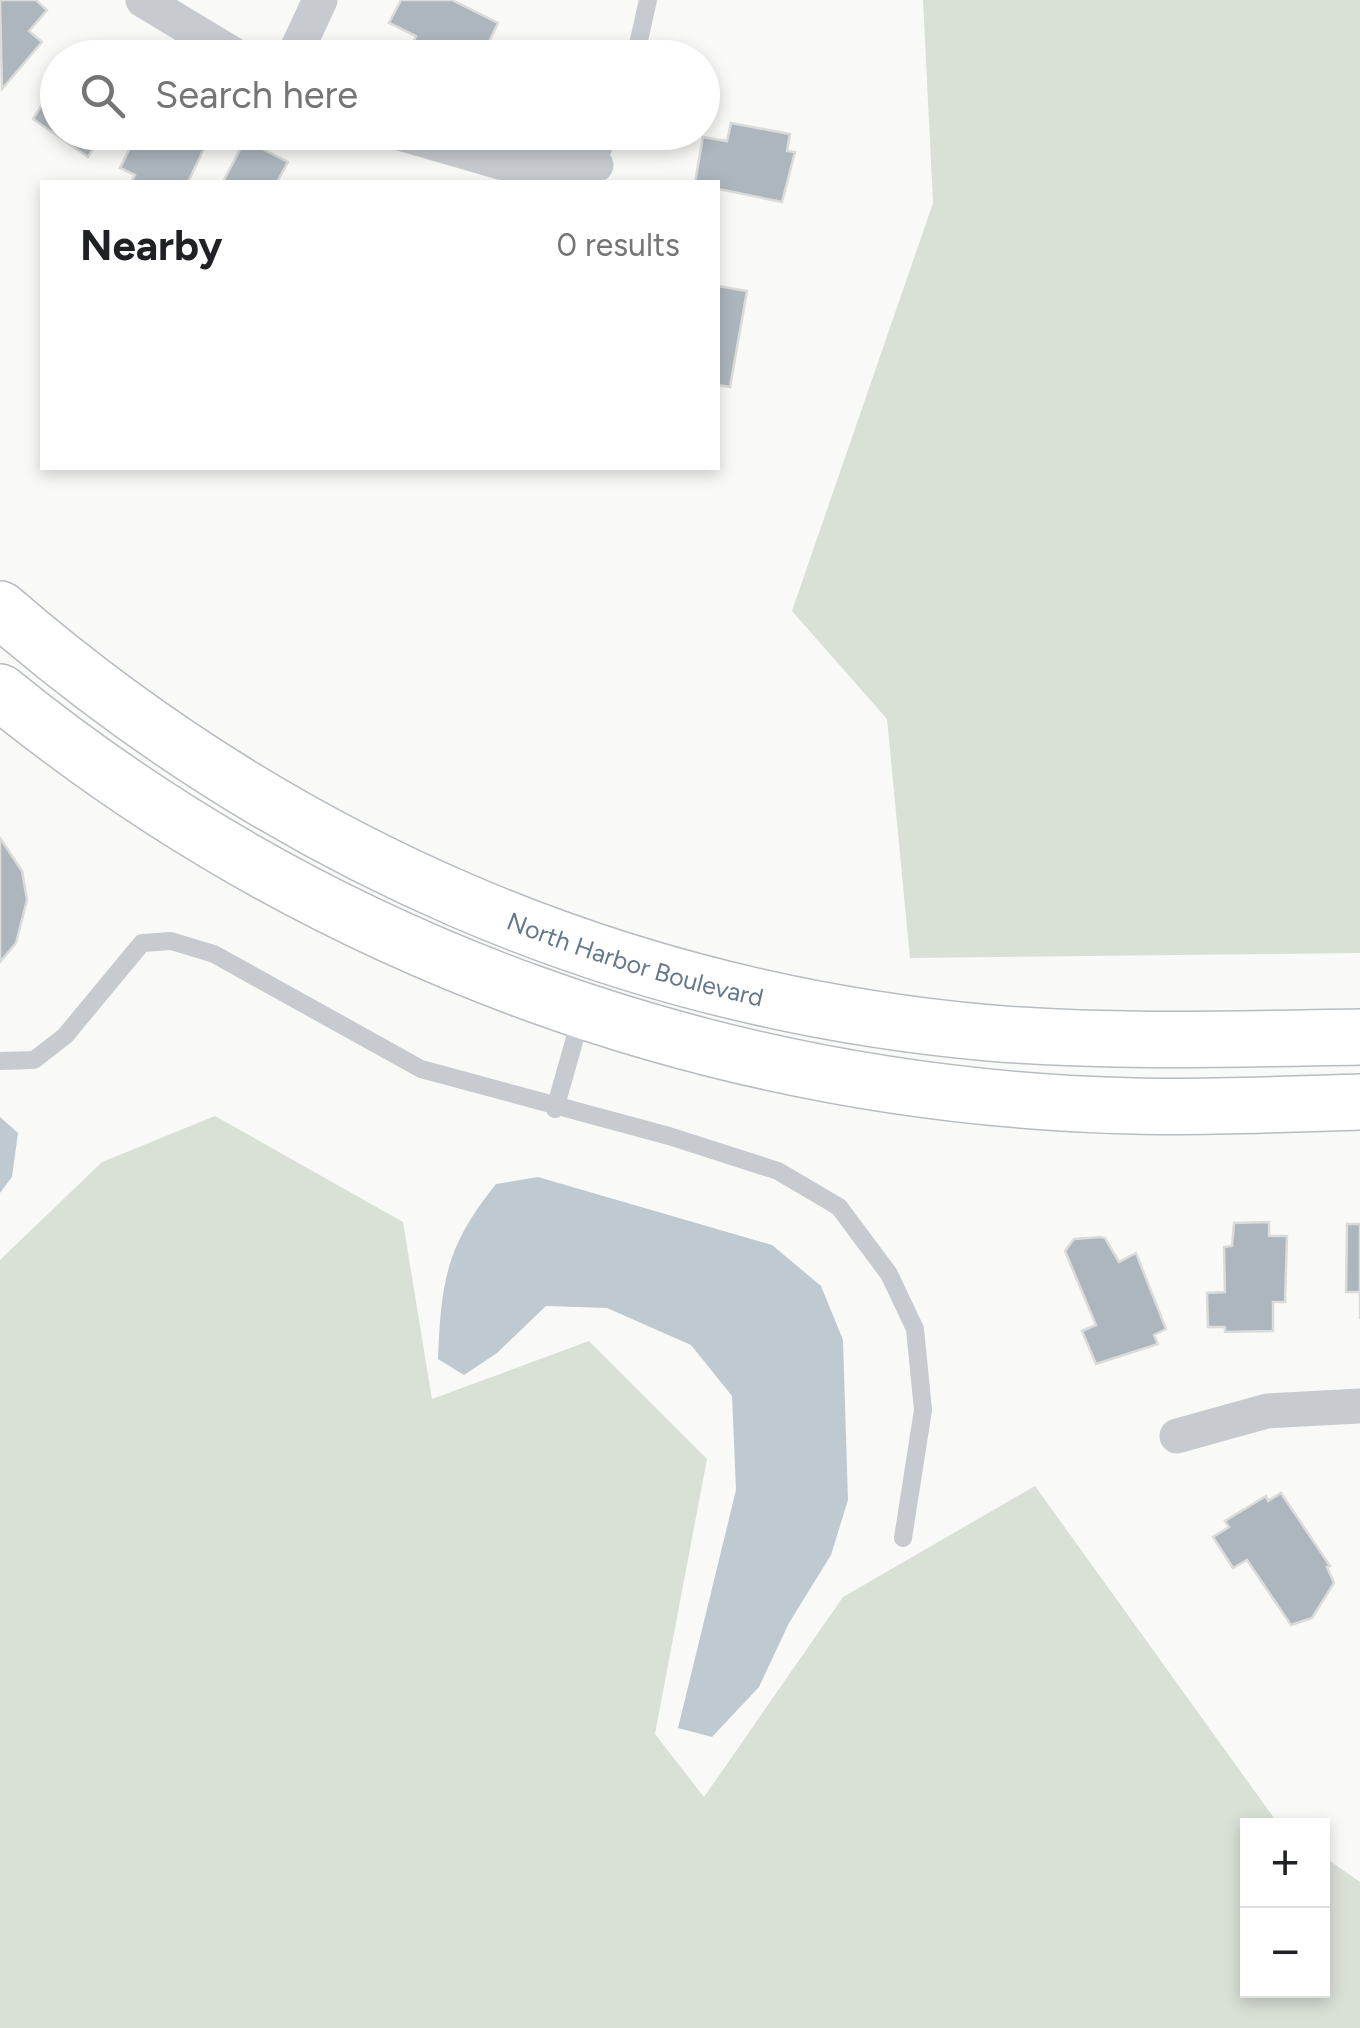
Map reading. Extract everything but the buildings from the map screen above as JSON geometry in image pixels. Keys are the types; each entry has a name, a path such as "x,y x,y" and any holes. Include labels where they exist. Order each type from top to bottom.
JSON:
{"main road":[{"name":"North Harbor Boulevard","path":"0,608 64,664 191,756 338,845 472,906 646,969 818,1009 988,1032 1131,1041 1360,1037"},
{"path":"0,692 172,818 324,907 472,974 643,1033 811,1072 983,1096 1134,1106 1360,1102"}],"street":[{"path":"144,0 210,40"},
{"path":"301,40 320,0"},
{"path":"460,150 503,162 596,165"},
{"path":"1177,1436 1267,1412 1360,1406"}],"lane":[{"path":"640,40 648,0"},
{"path":"596,165 602,150"},
{"path":"0,1061 34,1060 66,1036 142,943 171,941 214,954 421,1070 669,1136 778,1171 838,1207 889,1274 915,1329 923,1410 903,1538"},
{"path":"555,1108 582,1012"}],"shaded area":[{"path":"923,0 1360,0 1360,953 910,958 887,719 792,611 933,203"},
{"path":"215,1116 403,1222 432,1399 589,1341 707,1459 655,1734 704,1797 843,1597 1035,1486 1274,1818 1240,1818 1240,1998 1330,1998 1330,1861 1360,1882 1360,2028 0,2028 0,1260 102,1162"},
{"path":"0,1117 18,1133 12,1177 0,1193"},
{"path":"538,1177 772,1245 821,1286 843,1340 848,1500 831,1555 789,1623 759,1687 712,1737 678,1728 736,1490 732,1396 691,1345 607,1308 546,1306 497,1353 464,1375 438,1359 444,1286 466,1227 496,1184"}]}
